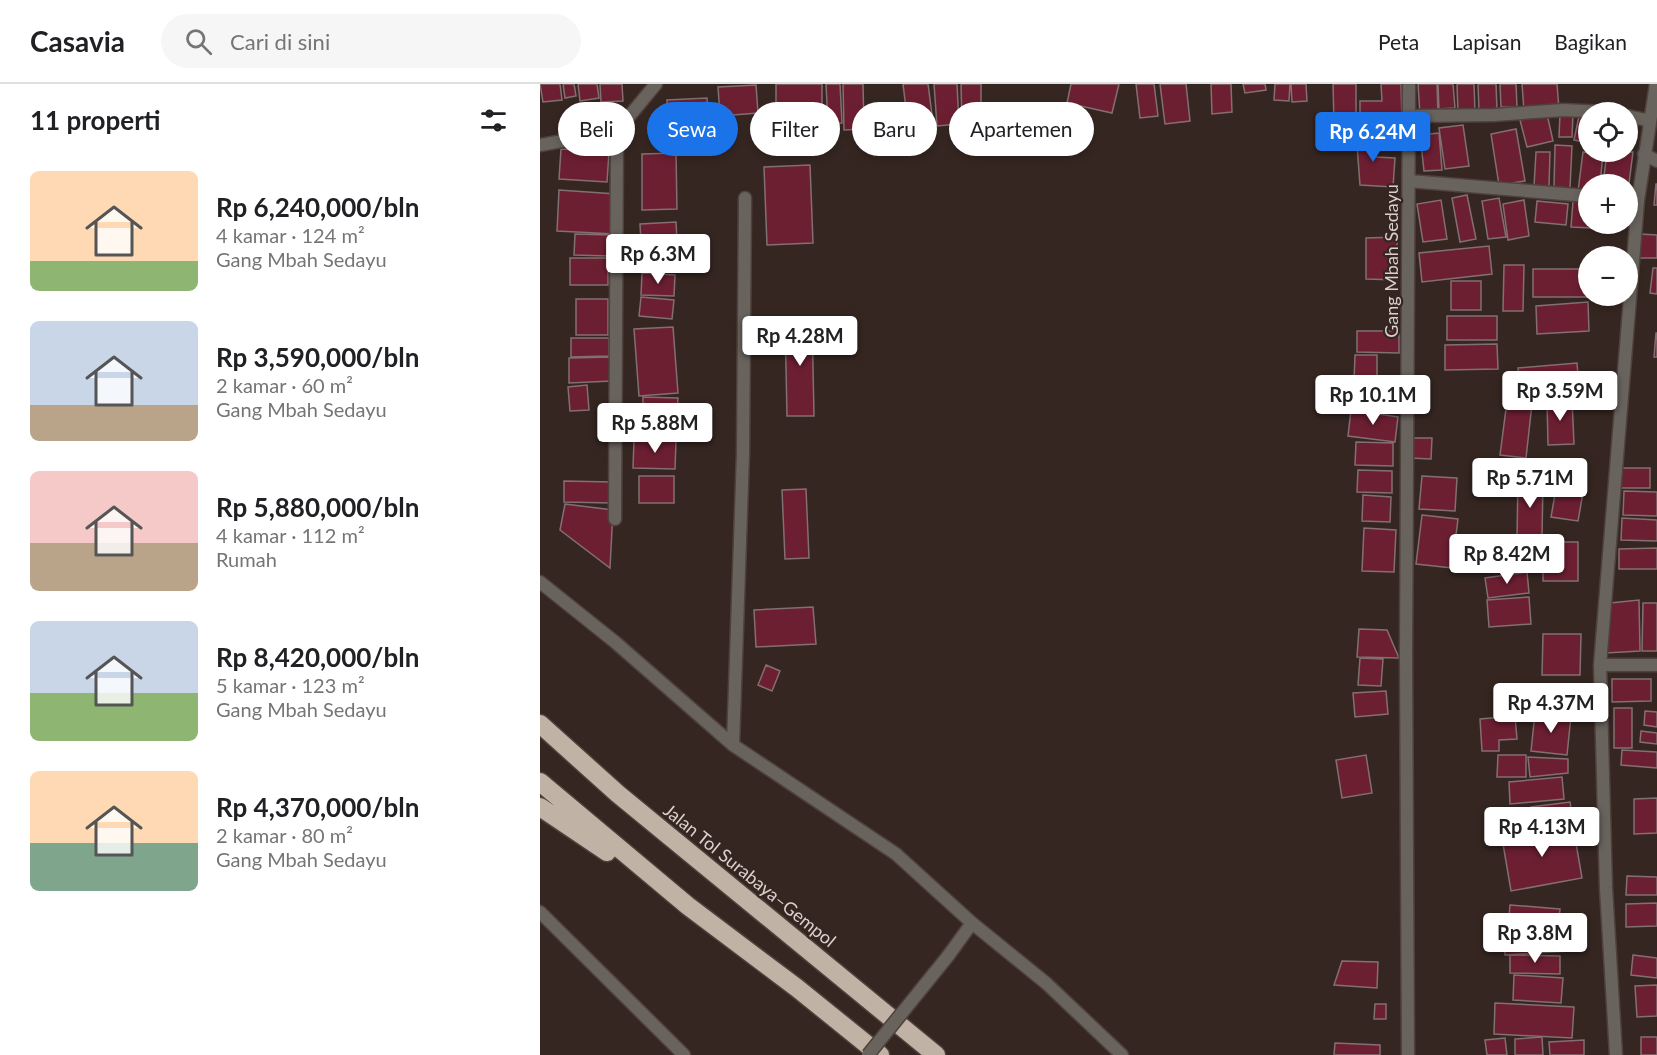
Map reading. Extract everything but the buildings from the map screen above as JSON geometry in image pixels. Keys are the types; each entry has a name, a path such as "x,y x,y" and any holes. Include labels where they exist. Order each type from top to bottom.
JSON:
{"highway":[{"name":"Jalan Tol Surabaya–Gempol","path":"540,724 618,794 936,1055"},
{"path":"540,782 688,906 797,988 880,1055"},
{"path":"540,807 688,906"}],"street":[{"path":"635,109 656,84"},
{"name":"Gang Mbah Sedayu","path":"1408,1055 1409,84"},
{"path":"1638,179 1656,84"},
{"path":"1409,117 1578,111"},
{"path":"1638,119 1650,122"},
{"path":"540,145 558,142"},
{"path":"1644,154 1657,162"},
{"path":"615,519 617,156"},
{"path":"1409,181 1578,195"},
{"path":"733,745 743,453 746,198"},
{"path":"1616,1055 1606,888 1600,665 1631,234"},
{"path":"540,582 624,650 733,745 896,854 972,923 1046,983 1122,1055"},
{"path":"1600,665 1657,665"},
{"path":"540,912 684,1055"},
{"path":"868,1055 972,923"}]}
